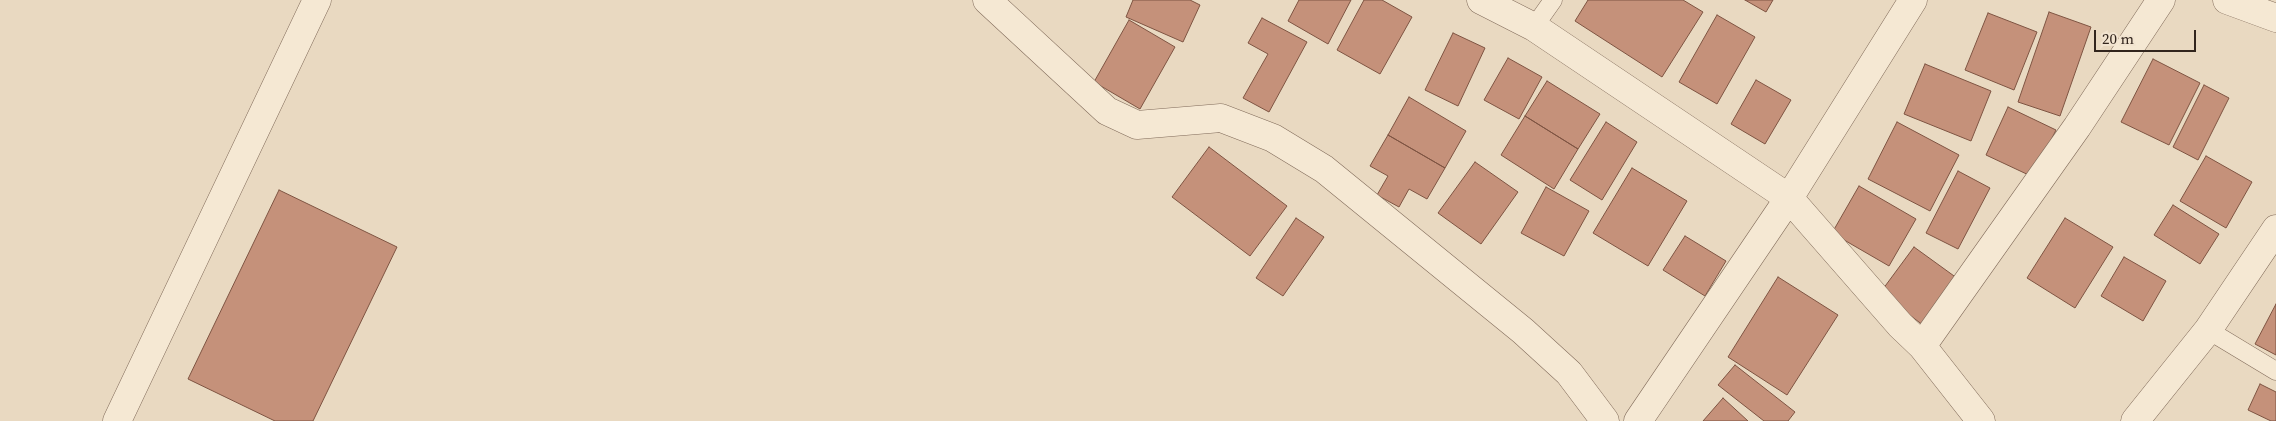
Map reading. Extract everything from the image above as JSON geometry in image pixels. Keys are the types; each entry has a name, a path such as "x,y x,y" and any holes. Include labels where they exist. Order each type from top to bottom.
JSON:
{"street":[{"path":"118,421 317,0"},
{"path":"987,0 1107,111 1137,125 1221,118 1273,138 1324,169 1523,331 1569,373 1605,421"},
{"path":"1482,0 1534,26 1789,198 1900,325 1922,346 1981,421"},
{"path":"1638,421 1789,198 1913,0"},
{"path":"1922,346 2077,127 2161,0"},
{"path":"2227,0 2276,18"},
{"path":"2135,421 2208,330 2276,229"}],"lane":[{"path":"1534,26 1553,0"},
{"path":"2208,330 2276,371"}],"building":[{"path":"1133,0 1190,0 1200,5 1183,42 1126,17"},
{"path":"1299,0 1351,0 1328,44 1288,21"},
{"path":"1364,0 1382,0 1412,17 1380,74 1337,50"},
{"path":"1588,0 1683,0 1703,12 1662,77 1575,21"},
{"path":"1745,0 1773,0 1766,12"},
{"path":"2049,12 2091,27 2060,116 2018,102"},
{"path":"1988,13 2037,32 2014,90 1965,70"},
{"path":"1717,15 1755,37 1717,104 1679,82"},
{"path":"1262,18 1307,42 1269,112 1243,98 1268,54 1248,43"},
{"path":"1129,20 1175,47 1140,109 1094,82"},
{"path":"1453,33 1485,48 1458,106 1425,90"},
{"path":"1508,58 1542,77 1519,119 1484,100"},
{"path":"2153,59 2200,83 2169,145 2121,122"},
{"path":"1925,64 1991,91 1971,141 1904,114"},
{"path":"1756,80 1791,100 1765,144 1731,124"},
{"path":"1547,81 1600,114 1578,149 1525,116"},
{"path":"2204,85 2229,98 2198,160 2173,147"},
{"path":"1409,97 1466,131 1445,168 1388,135"},
{"path":"2008,107 2056,130 2033,177 1986,155"},
{"path":"1525,116 1578,149 1554,189 1501,155"},
{"path":"1606,122 1637,142 1602,200 1570,180"},
{"path":"1897,122 1959,155 1930,211 1868,179"},
{"path":"1388,135 1445,168 1427,199 1409,189 1399,207 1377,195 1388,176 1370,166"},
{"path":"1209,147 1287,206 1250,256 1172,197"},
{"path":"2206,156 2252,182 2226,228 2180,201"},
{"path":"1475,162 1518,192 1481,244 1438,213"},
{"path":"1632,168 1687,201 1648,266 1593,233"},
{"path":"1958,171 1990,188 1958,249 1926,233"},
{"path":"1859,186 1916,219 1889,266 1832,233"},
{"path":"1546,187 1589,211 1564,256 1521,233"},
{"path":"279,190 397,247 313,421 275,421 188,379"},
{"path":"2173,205 2219,234 2200,264 2154,235"},
{"path":"1296,218 1324,237 1283,296 1256,278"},
{"path":"2065,218 2113,247 2075,308 2027,278"},
{"path":"1685,236 1726,261 1705,296 1663,270"},
{"path":"1914,247 1961,281 1927,328 1880,293"},
{"path":"2124,257 2166,281 2143,321 2101,296"},
{"path":"1778,277 1838,315 1787,395 1728,357"},
{"path":"2276,304 2276,355 2255,344"},
{"path":"1735,365 1795,412 1788,421 1764,421 1718,385"},
{"path":"2260,384 2276,392 2276,421 2271,421 2248,410"},
{"path":"1723,398 1748,421 1703,421"}]}
